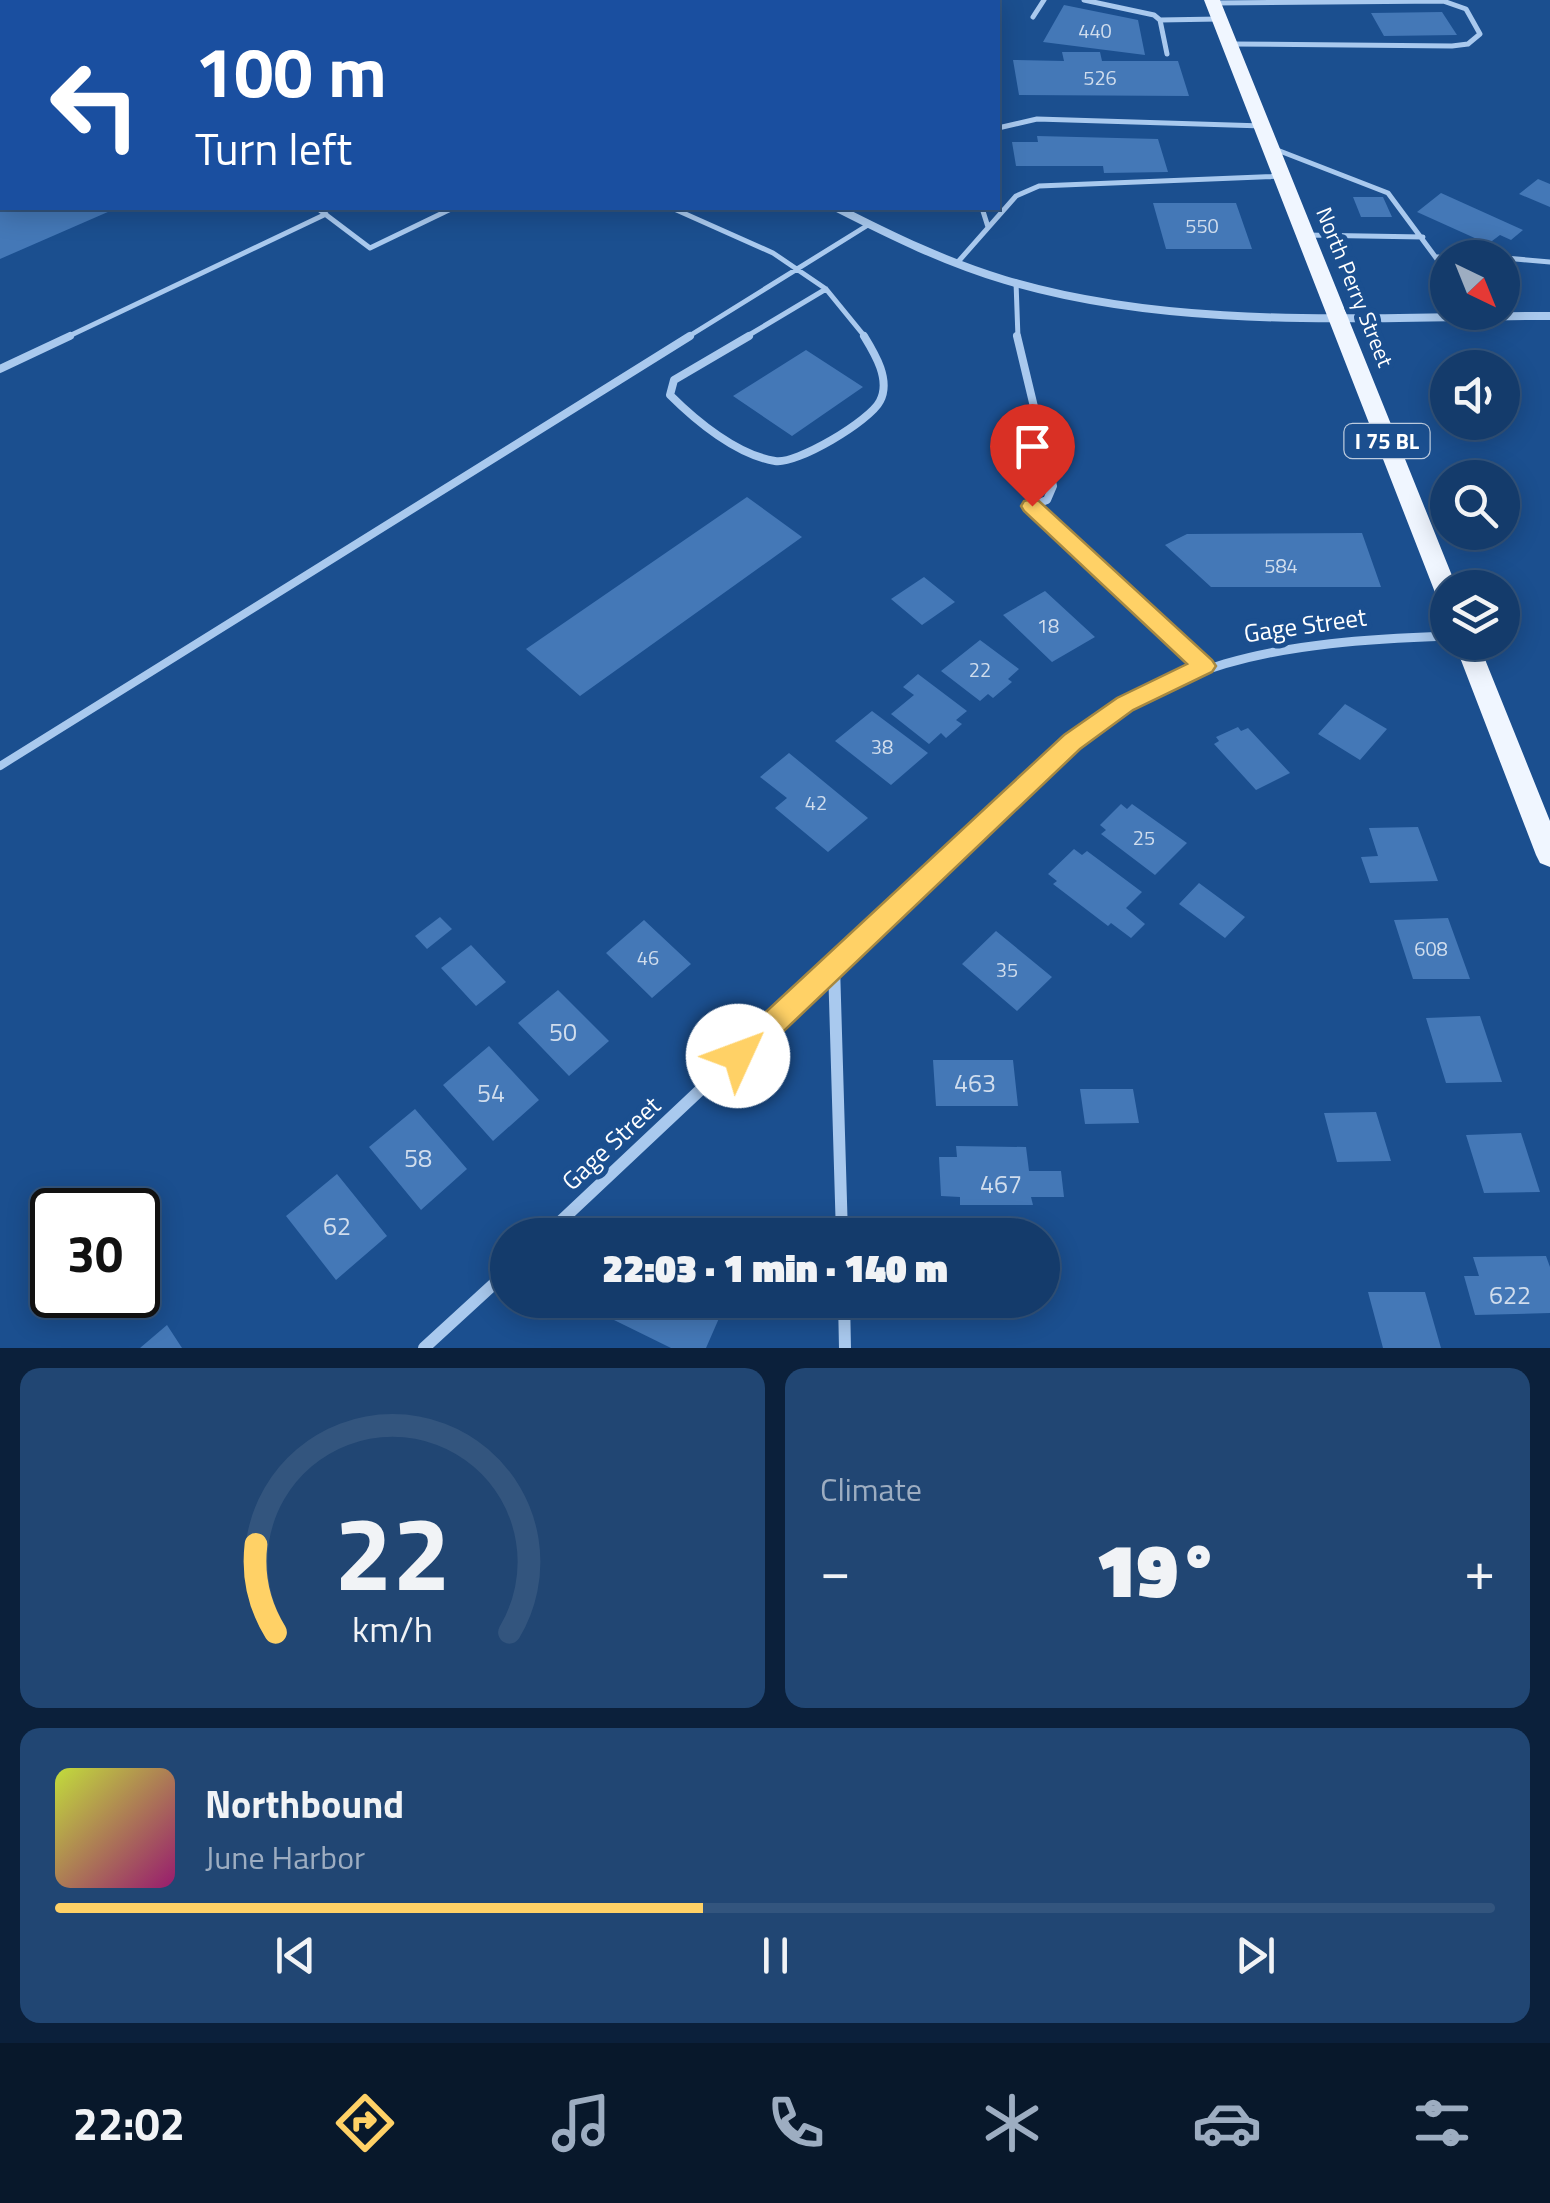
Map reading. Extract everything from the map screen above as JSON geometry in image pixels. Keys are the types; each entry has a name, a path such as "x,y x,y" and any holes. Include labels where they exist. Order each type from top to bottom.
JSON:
{"main road":[{"name":"North Perry Street","path":"1215,7 1439,570"},
{"path":"1473,660 1550,855"}],"street":[{"path":"841,210 957,263 1088,299 1168,312 1260,318 1430,315"},
{"path":"1520,315 1550,316"},
{"name":"Gage Street","path":"564,1218 1072,742 1125,704 1204,666 1305,642 1430,637"},
{"path":"834,966 841,1218"},
{"path":"424,1348 490,1288"},
{"path":"844,1318 845,1348"}],"lane":[{"path":"1032,17 1044,0"},
{"path":"1084,0 1145,11 1160,20 1215,7 1443,2 1466,9 1480,34 1468,44 1452,46 1229,44"},
{"path":"1160,20 1167,54"},
{"path":"1000,127 1037,118 1263,126"},
{"path":"1270,148 1388,193 1430,248"},
{"path":"957,263 1016,196 1039,186 1282,176"},
{"path":"320,210 370,248 449,210"},
{"path":"676,210 799,268 827,289 877,356 885,380 881,400 860,420 802,456 782,462 764,460 681,408 670,395 674,380 827,289"},
{"path":"983,210 988,228"},
{"path":"0,369 326,214"},
{"path":"0,766 868,225"},
{"path":"1305,235 1423,238"},
{"path":"1520,259 1550,262"},
{"path":"1016,282 1017,336 1053,486 1046,500 1032,506 1204,666"}],"building":[{"path":"1064,5 1138,20 1145,55 1043,42"},
{"path":"1442,12 1457,35 1384,36 1371,13"},
{"path":"1062,52 1100,52 1102,61 1178,61 1189,96 1019,95 1013,60 1064,61"},
{"path":"1037,136 1158,139 1168,172 1104,173 1103,166 1016,166 1012,142 1038,142"},
{"path":"1538,179 1550,184 1550,207 1519,194"},
{"path":"1441,193 1523,230 1511,240 1500,235 1493,240 1479,240 1417,212"},
{"path":"1353,197 1383,197 1392,217 1361,217"},
{"path":"1153,203 1236,203 1252,249 1166,249"},
{"path":"0,210 112,210 0,259"},
{"path":"806,350 863,387 792,436 733,396"},
{"path":"747,497 802,537 580,696 526,649"},
{"path":"1362,533 1381,587 1211,587 1165,545 1187,534"},
{"path":"924,577 955,602 922,625 891,599"},
{"path":"1045,591 1095,637 1052,662 1003,615"},
{"path":"980,640 1019,669 1008,679 1012,682 993,698 988,694 980,701 941,671"},
{"path":"918,674 967,711 956,720 962,724 946,738 941,733 929,744 891,714 914,695 903,687"},
{"path":"1345,704 1387,729 1360,760 1318,734"},
{"path":"872,711 928,753 891,785 835,741"},
{"path":"1238,727 1241,731 1248,728 1290,773 1256,790 1214,744 1219,741 1216,737"},
{"path":"789,753 868,818 828,852 775,808 787,798 760,777"},
{"path":"1121,804 1127,809 1132,804 1187,843 1155,875 1101,834 1106,830 1100,825"},
{"path":"1418,827 1438,881 1370,883 1361,857 1378,856 1369,828"},
{"path":"1074,849 1082,855 1087,851 1142,892 1126,908 1145,924 1131,938 1111,923 1108,926 1053,884 1057,881 1048,874"},
{"path":"1199,883 1245,917 1225,938 1179,904"},
{"path":"440,917 452,929 427,949 415,936"},
{"path":"1448,918 1470,979 1413,979 1394,920"},
{"path":"644,920 691,964 652,998 606,953"},
{"path":"996,931 1052,977 1017,1011 962,964"},
{"path":"471,945 506,982 476,1006 441,968"},
{"path":"558,990 609,1041 569,1076 518,1023"},
{"path":"1480,1016 1502,1082 1446,1083 1426,1018"},
{"path":"489,1046 539,1100 493,1141 443,1085"},
{"path":"933,1060 1013,1060 1018,1106 936,1106"},
{"path":"1080,1089 1133,1089 1139,1123 1085,1124"},
{"path":"415,1109 467,1169 421,1210 369,1147"},
{"path":"1376,1112 1391,1161 1337,1162 1324,1113"},
{"path":"1521,1133 1540,1192 1484,1193 1466,1135"},
{"path":"956,1146 1026,1147 1029,1171 1061,1171 1064,1197 1031,1197 1033,1205 960,1205 960,1197 941,1196 939,1157 957,1157"},
{"path":"337,1174 387,1236 336,1280 286,1216"},
{"path":"1546,1256 1550,1267 1550,1313 1475,1315 1464,1276 1479,1276 1473,1257"},
{"path":"1368,1292 1425,1292 1441,1348 1383,1348"},
{"path":"719,1318 706,1348 671,1348 614,1320"},
{"path":"167,1325 182,1348 140,1348"}],"route":[{"path":"738,1056 1055,756 1125,704 1204,666 1032,506"}]}
